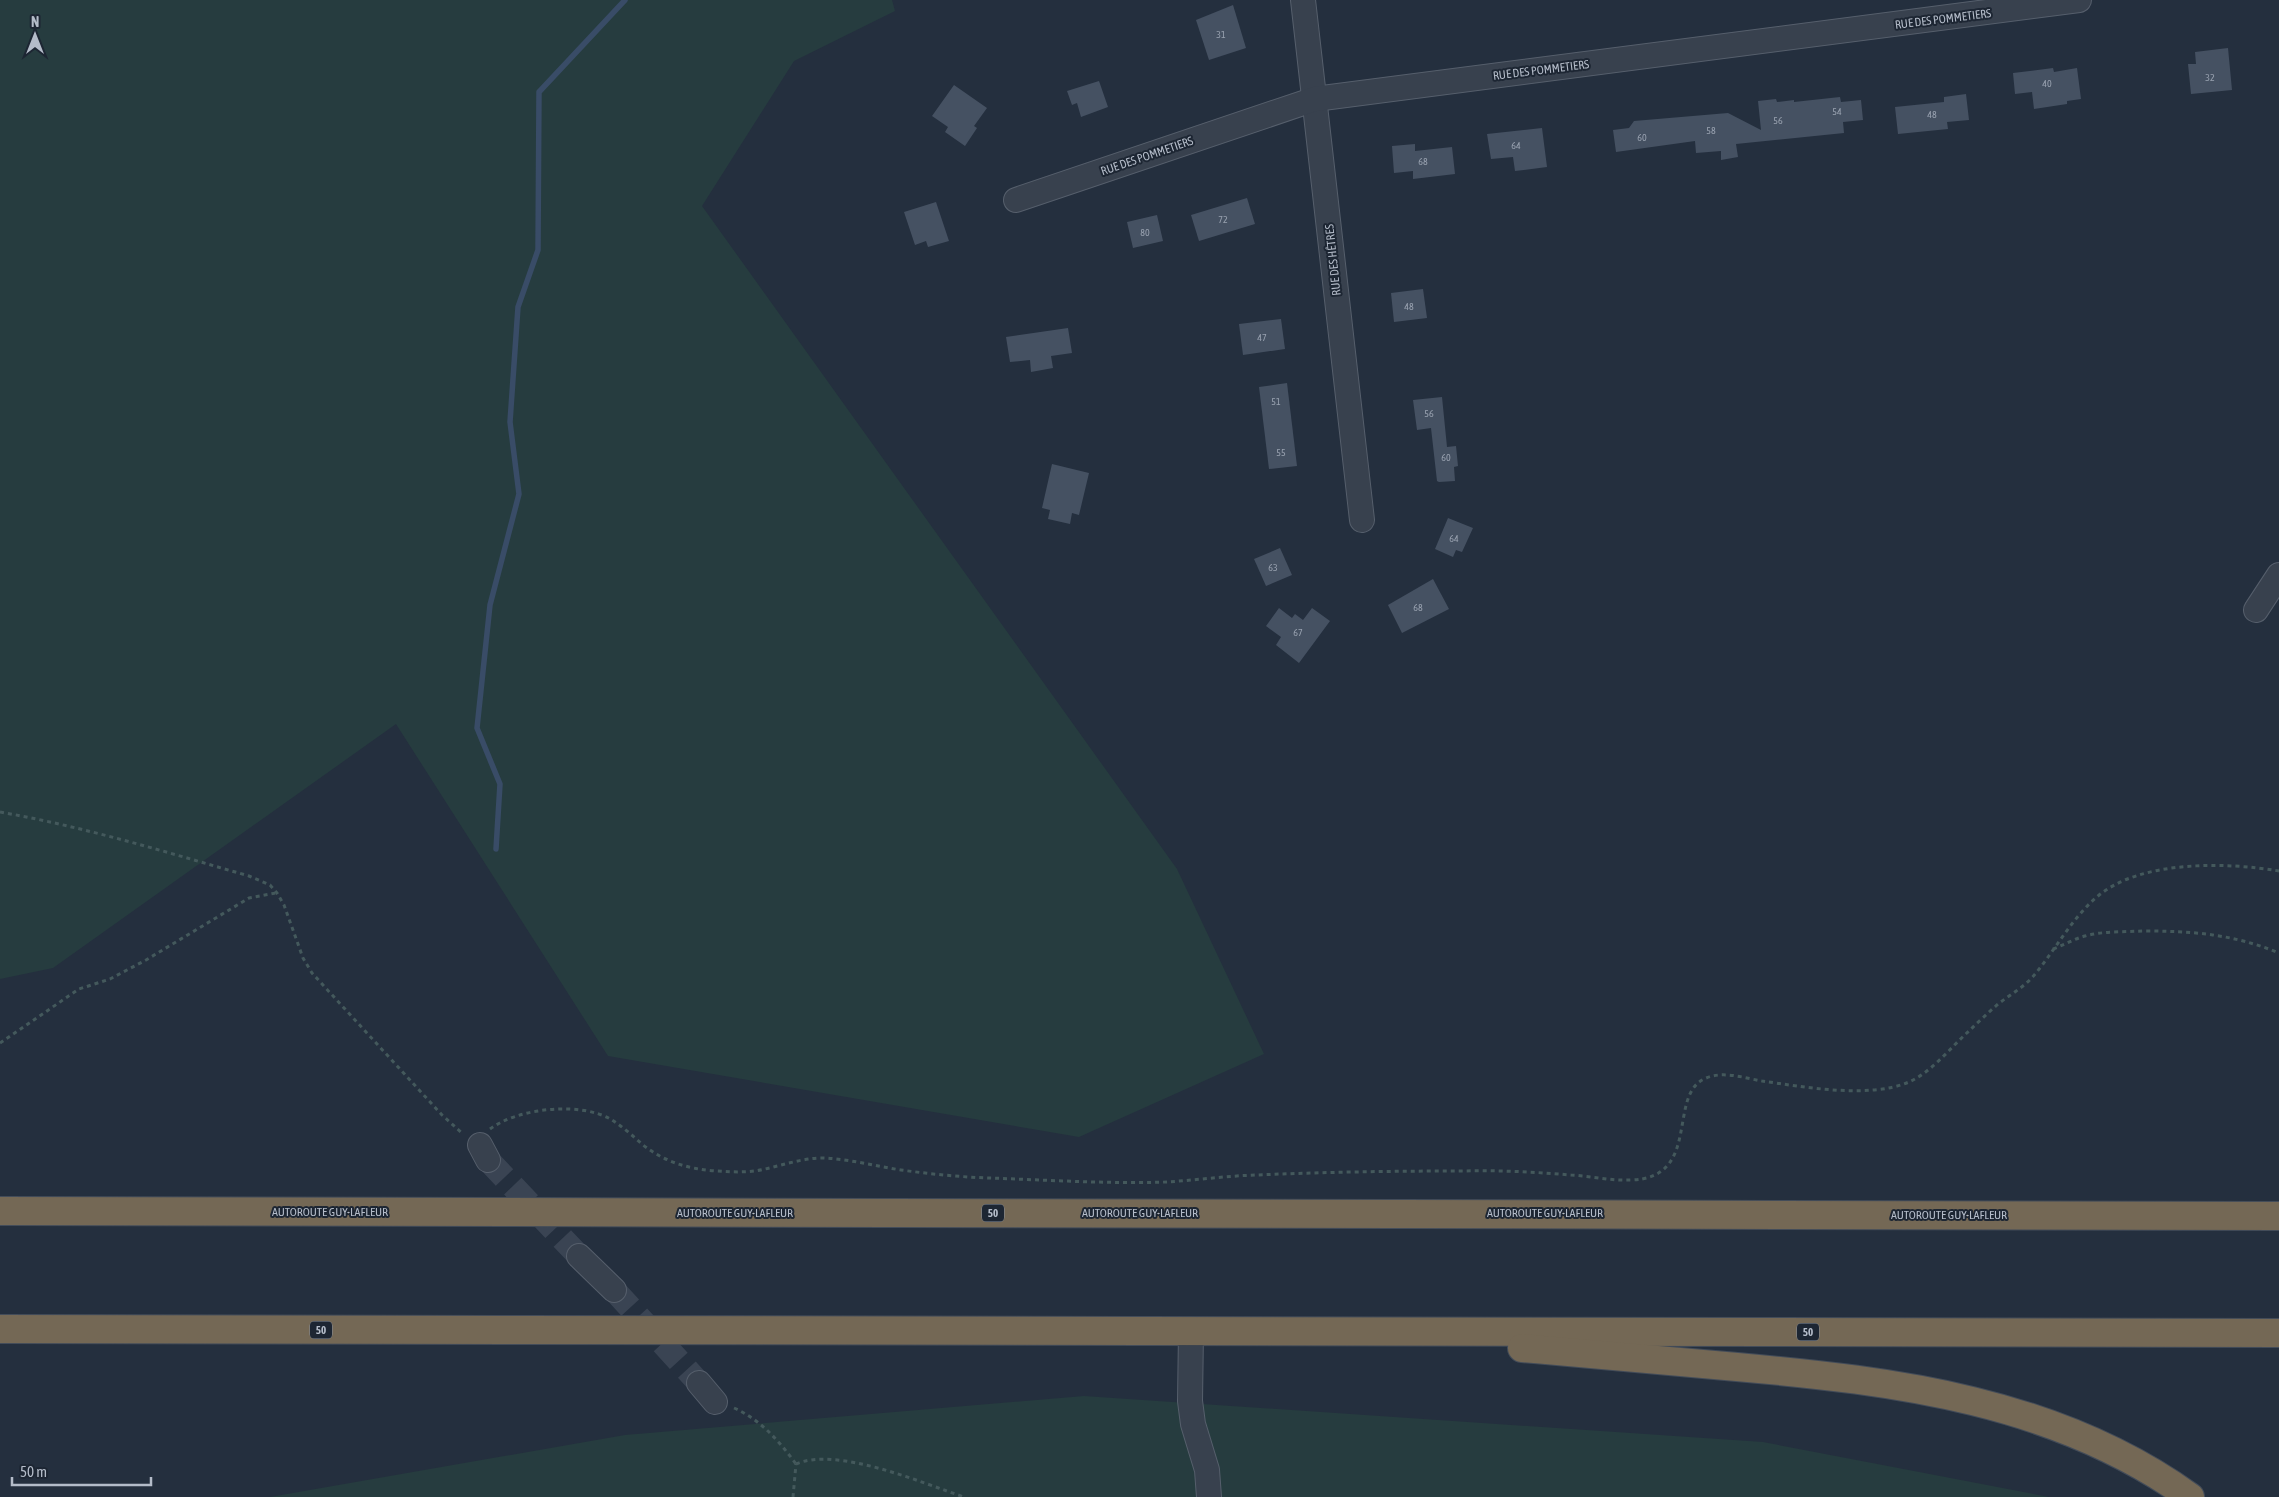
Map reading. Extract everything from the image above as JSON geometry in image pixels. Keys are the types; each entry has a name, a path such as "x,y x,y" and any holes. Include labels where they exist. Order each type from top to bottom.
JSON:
{"highway":[{"name":"AUTOROUTE GUY-LAFLEUR","path":"0,1211 2279,1216"},
{"name":"50","path":"0,1329 2279,1334"},
{"path":"1337,1332 1789,1372 1869,1381 1940,1392 2010,1410 2063,1428 2119,1454 2190,1497"}],"street":[{"name":"RUE DES HÊTRES","path":"1303,0 1362,520"},
{"name":"RUE DES POMMETIERS","path":"1016,200 1315,99 1979,7 2079,0"},
{"path":"2256,610 2279,576"},
{"path":"579,1256 614,1290"},
{"path":"1191,1332 1190,1401 1193,1424 1208,1470 1209,1497"},
{"path":"699,1383 715,1402"}],"path":[{"path":"0,812 62,824 146,846 263,881 270,885 284,905 303,958 312,973 442,1115 484,1153 491,1127 527,1113 569,1109 609,1117 649,1150 671,1163 711,1170 749,1172 803,1159 820,1158 902,1170 983,1178 1123,1182 1168,1182 1302,1173 1465,1170 1530,1172 1619,1180 1642,1180 1666,1167 1674,1156 1680,1142 1686,1106 1692,1090 1697,1083 1706,1078 1726,1075 1842,1089 1888,1088 1907,1083 1924,1073 1993,1009 2024,985 2036,973 2071,924 2102,893 2117,883 2136,875 2212,866 2279,871"},
{"path":"0,1043 79,989 110,979 139,964 249,898 277,893"},
{"path":"2053,949 2088,935 2178,931 2223,936 2249,942 2279,953"},
{"path":"715,1402 735,1408 757,1421 779,1440 796,1464 793,1497"},
{"path":"796,1464 805,1460 820,1458 860,1464 964,1497"}],"green space":[{"path":"0,0 892,0 895,11 794,61 702,206 1177,869 1264,1054 1079,1137 608,1056 396,724 53,968 0,979"},
{"path":"1084,1396 1763,1442 2049,1497 270,1497 625,1435"}],"building":[{"path":"1233,5 1246,48 1209,60 1196,20"},
{"path":"2228,48 2232,90 2191,94 2188,64 2196,64 2195,52"},
{"path":"2053,68 2054,72 2077,68 2081,99 2067,101 2067,104 2034,109 2032,92 2015,94 2013,73"},
{"path":"1099,81 1108,107 1081,117 1077,103 1072,105 1067,91"},
{"path":"954,85 987,108 974,126 977,128 965,146 945,132 948,127 932,116"},
{"path":"1966,94 1969,120 1947,122 1948,129 1898,134 1895,107 1944,102 1944,97"},
{"path":"1840,97 1841,102 1861,100 1863,120 1843,122 1844,133 1736,144 1738,157 1721,160 1721,151 1696,153 1695,141 1616,152 1613,130 1629,128 1634,121 1728,113 1761,130 1758,101 1776,99 1777,102 1794,100 1794,102"},
{"path":"1542,128 1547,167 1515,171 1513,157 1491,159 1487,134"},
{"path":"1415,144 1415,151 1452,147 1455,174 1413,179 1413,171 1394,173 1392,146"},
{"path":"1247,198 1255,224 1199,241 1191,215"},
{"path":"936,202 949,241 928,247 926,241 915,245 904,212"},
{"path":"1157,215 1163,241 1133,248 1127,222"},
{"path":"1423,289 1427,318 1394,322 1391,293"},
{"path":"1281,319 1285,349 1243,355 1239,324"},
{"path":"1068,328 1072,353 1051,356 1053,368 1031,372 1030,360 1010,362 1006,337"},
{"path":"1287,383 1297,466 1269,469 1259,387"},
{"path":"1442,397 1447,447 1456,446 1458,466 1454,467 1455,481 1439,482 1437,481 1431,428 1417,430 1413,400"},
{"path":"1052,464 1089,473 1079,515 1072,513 1070,524 1048,519 1050,510 1042,508"},
{"path":"1448,518 1473,528 1462,552 1456,550 1453,557 1435,549"},
{"path":"1280,548 1292,575 1266,586 1254,559"},
{"path":"1433,579 1449,609 1402,633 1388,605"},
{"path":"1279,608 1292,618 1295,614 1303,620 1312,608 1330,621 1299,663 1276,645 1281,637 1266,626"}],"waterway":[{"path":"496,849 500,784 477,728 490,605 519,494 510,422 518,307 538,250 539,92 625,0"}],"tunnel":[{"path":"488,1160 579,1256"},
{"path":"614,1290 699,1383"}]}
